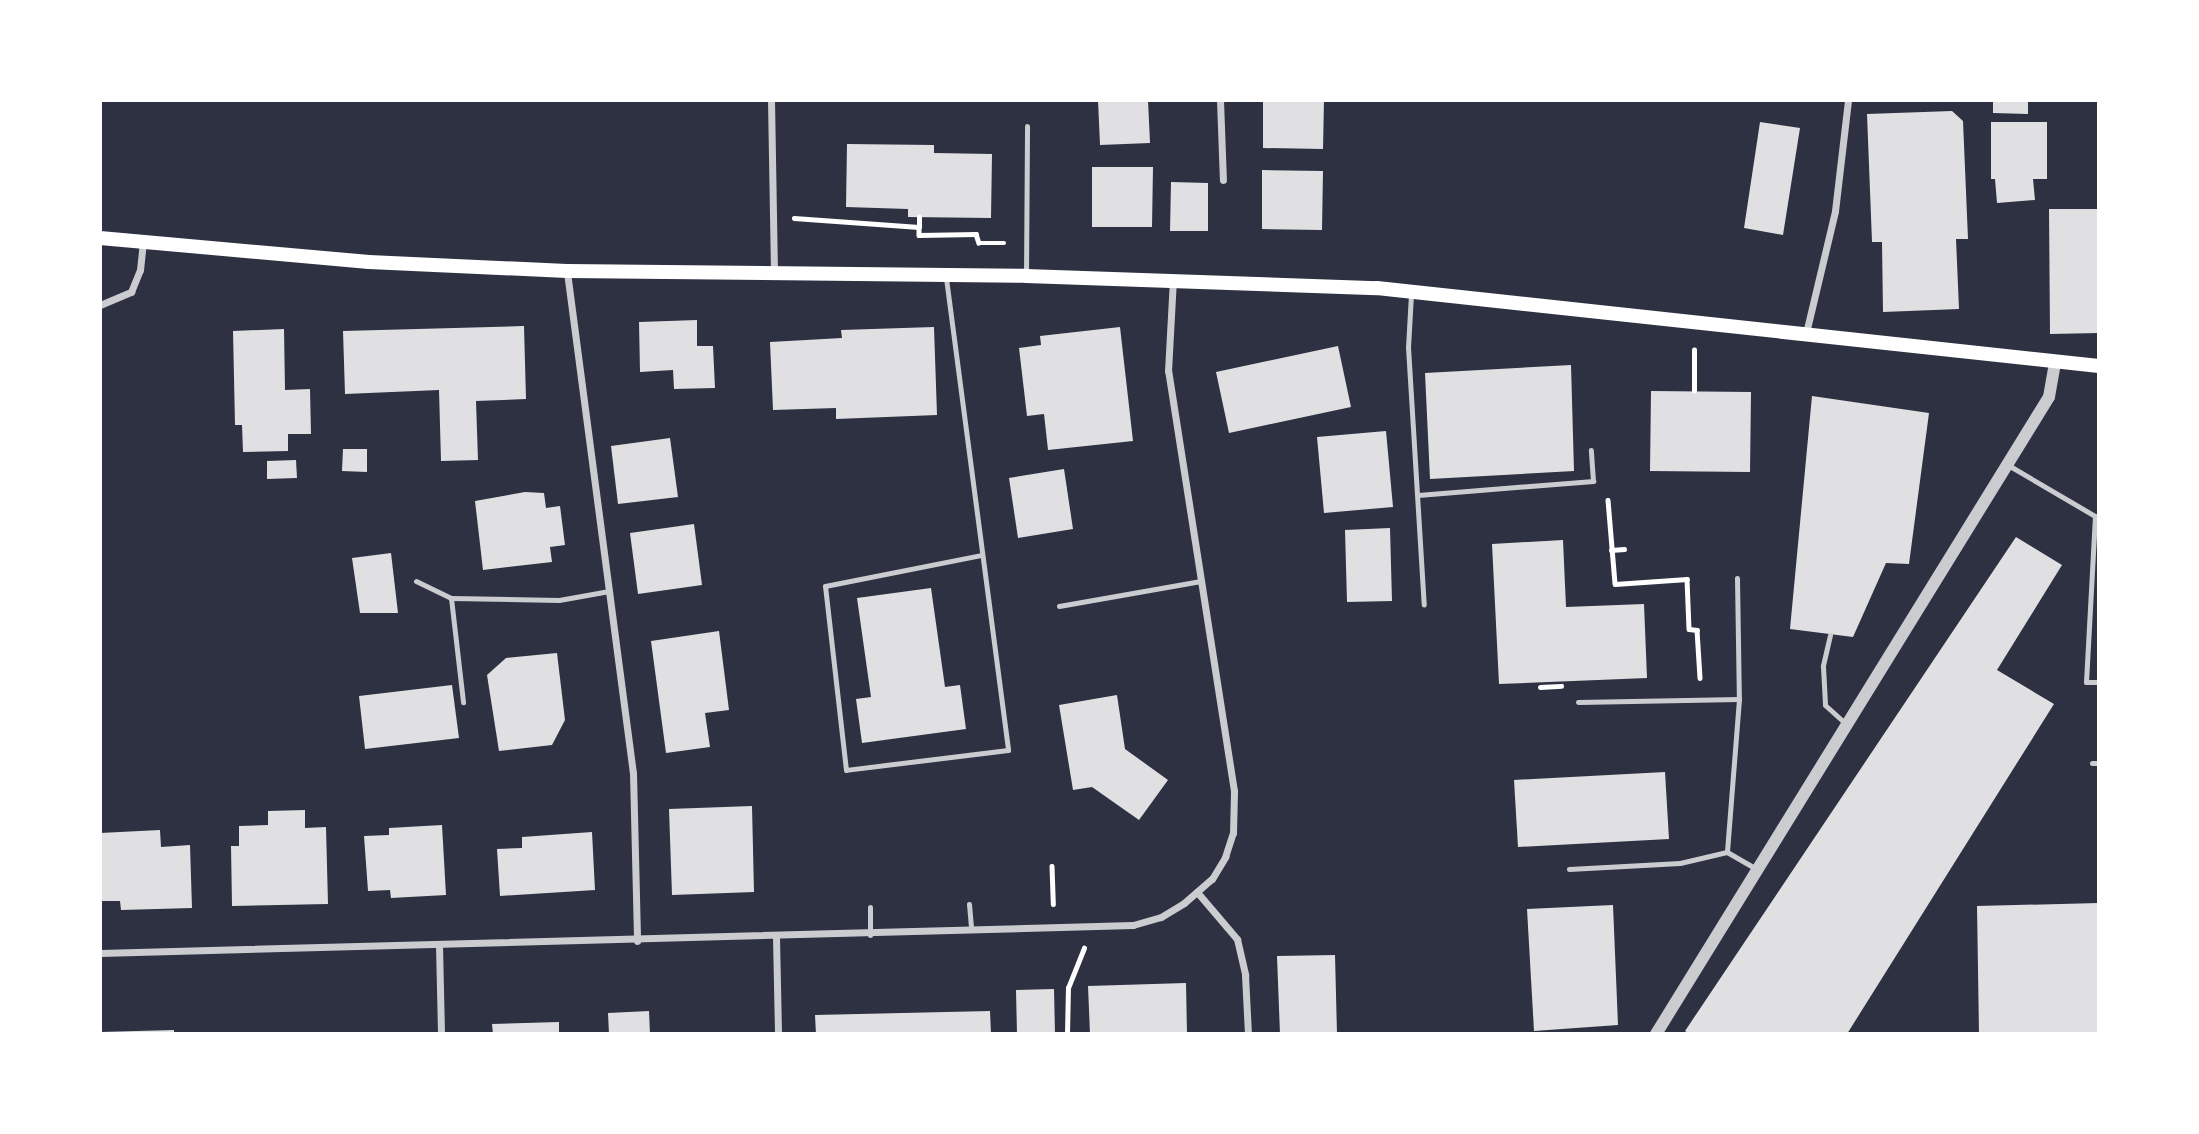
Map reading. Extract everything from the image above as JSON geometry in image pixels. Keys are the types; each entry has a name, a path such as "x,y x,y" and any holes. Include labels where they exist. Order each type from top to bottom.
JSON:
{"main road":[{"path":"100,238 369,262 567,271 1173,279 1411,292 2099,366"}],"street":[{"path":"771,100 774,272"},
{"path":"1220,100 1223,180"},
{"path":"1805,333 1835,211 1848,100"},
{"path":"100,305 131,292 140,270 143,243"},
{"path":"567,271 633,773 636,941"},
{"path":"100,953 870,935 971,928 1133,925 1161,917 1197,892 1225,857 1234,810 1202,581 1168,371 1173,279"},
{"path":"1656,1034 2049,397 2055,362"},
{"path":"1197,892 1237,939 1244,967 1248,1034"},
{"path":"776,937 778,1034"},
{"path":"439,945 441,1034"}],"lane":[{"path":"1026,276 1027,126"},
{"path":"946,275 1008,750 846,770 825,586 982,555"},
{"path":"1411,292 1408,347 1424,605"},
{"path":"1418,495 1593,481 1591,450"},
{"path":"2006,464 2095,516 2086,682 2099,682"},
{"path":"1727,852 1740,699 1737,578"},
{"path":"416,581 451,598 559,600 609,591"},
{"path":"1059,606 1202,581"},
{"path":"451,598 463,702"},
{"path":"1830,635 1823,666 1825,705 1846,724"},
{"path":"1578,702 1740,699"},
{"path":"2092,763 2099,763"},
{"path":"1569,869 1680,863 1727,852 1757,869"},
{"path":"969,904 971,928"},
{"path":"870,907 870,935"}],"path":[{"path":"914,247 919,235 919,216"},
{"path":"790,218 919,228"},
{"path":"919,235 976,234 979,243 1026,242"},
{"path":"1694,349 1694,391"},
{"path":"1608,500 1615,584 1687,579 1689,629 1697,630 1701,682"},
{"path":"1611,550 1624,549"},
{"path":"1052,866 1054,905"},
{"path":"1067,1034 1068,988 1084,948"}],"building":[{"path":"1098,100 1148,100 1150,143 1100,145"},
{"path":"1263,100 1324,100 1323,149 1263,148"},
{"path":"1993,100 2028,100 2028,114 1993,113"},
{"path":"1952,111 1963,121 1968,239 1956,239 1959,309 1883,312 1882,242 1872,242 1867,114"},
{"path":"1760,122 1800,128 1783,235 1744,228"},
{"path":"1991,122 2047,122 2047,179 2033,179 2035,200 1997,203 1995,179 1991,179"},
{"path":"847,144 934,145 934,153 992,154 991,218 908,217 908,209 846,207"},
{"path":"1092,167 1153,167 1152,227 1092,227"},
{"path":"1262,170 1323,171 1322,230 1262,229"},
{"path":"1171,182 1208,183 1208,231 1170,231"},
{"path":"2049,209 2099,209 2099,333 2050,334"},
{"path":"697,320 697,346 713,346 715,388 674,389 673,370 640,372 639,322"},
{"path":"524,326 526,399 476,401 478,460 441,461 439,390 345,394 343,331"},
{"path":"934,327 937,415 836,419 836,408 773,410 770,342 842,338 841,330"},
{"path":"1120,327 1133,441 1048,450 1044,414 1027,416 1019,348 1041,345 1040,336"},
{"path":"284,329 285,390 310,389 311,434 288,434 288,451 243,452 242,425 235,425 233,331"},
{"path":"1338,346 1351,407 1229,433 1216,372"},
{"path":"1571,365 1574,471 1430,479 1425,373"},
{"path":"1651,391 1751,392 1750,472 1650,471"},
{"path":"1812,396 1929,413 1909,564 1886,563 1853,637 1790,629"},
{"path":"1386,431 1393,507 1324,513 1317,437"},
{"path":"670,438 678,497 618,504 611,446"},
{"path":"343,449 367,449 367,472 342,471"},
{"path":"296,460 297,478 267,479 267,461"},
{"path":"1064,469 1073,529 1018,538 1009,478"},
{"path":"525,492 544,493 546,508 560,506 565,545 550,547 552,562 483,570 475,501"},
{"path":"694,524 702,585 638,594 630,533"},
{"path":"1390,528 1392,601 1347,602 1345,530"},
{"path":"2016,537 2062,565 1997,670 2054,704 1847,1034 1690,1034 1685,1031"},
{"path":"1563,540 1566,607 1644,604 1647,678 1499,684 1492,544"},
{"path":"391,553 398,613 360,613 352,558"},
{"path":"931,588 945,687 960,685 966,729 862,743 856,699 871,697 857,598"},
{"path":"719,631 729,710 705,713 710,747 666,753 651,641"},
{"path":"557,653 565,720 552,745 499,751 487,675 506,658"},
{"path":"452,685 459,738 365,749 359,696"},
{"path":"1117,695 1125,749 1168,780 1139,820 1092,787 1073,790 1059,705"},
{"path":"1665,772 1669,839 1518,847 1514,780"},
{"path":"752,806 754,892 672,895 669,809"},
{"path":"305,810 305,828 326,827 328,904 232,906 231,846 239,846 239,826 268,825 268,811"},
{"path":"442,825 446,895 391,898 390,890 368,891 364,836 389,835 389,828"},
{"path":"160,830 161,847 190,845 192,908 121,910 120,901 100,901 100,833"},
{"path":"592,832 595,890 500,896 497,849 522,848 522,837"},
{"path":"2099,903 2099,1034 1979,1034 1977,906"},
{"path":"1613,905 1618,1025 1534,1031 1527,909"},
{"path":"1335,955 1337,1034 1280,1034 1277,956"},
{"path":"1186,983 1187,1034 1090,1034 1088,986"},
{"path":"1054,989 1055,1034 1017,1034 1016,990"},
{"path":"649,1011 650,1034 609,1034 608,1013"},
{"path":"990,1011 991,1034 816,1034 815,1015"},
{"path":"559,1022 559,1034 493,1034 492,1024"},
{"path":"174,1030 174,1034 100,1034 100,1032"}]}
